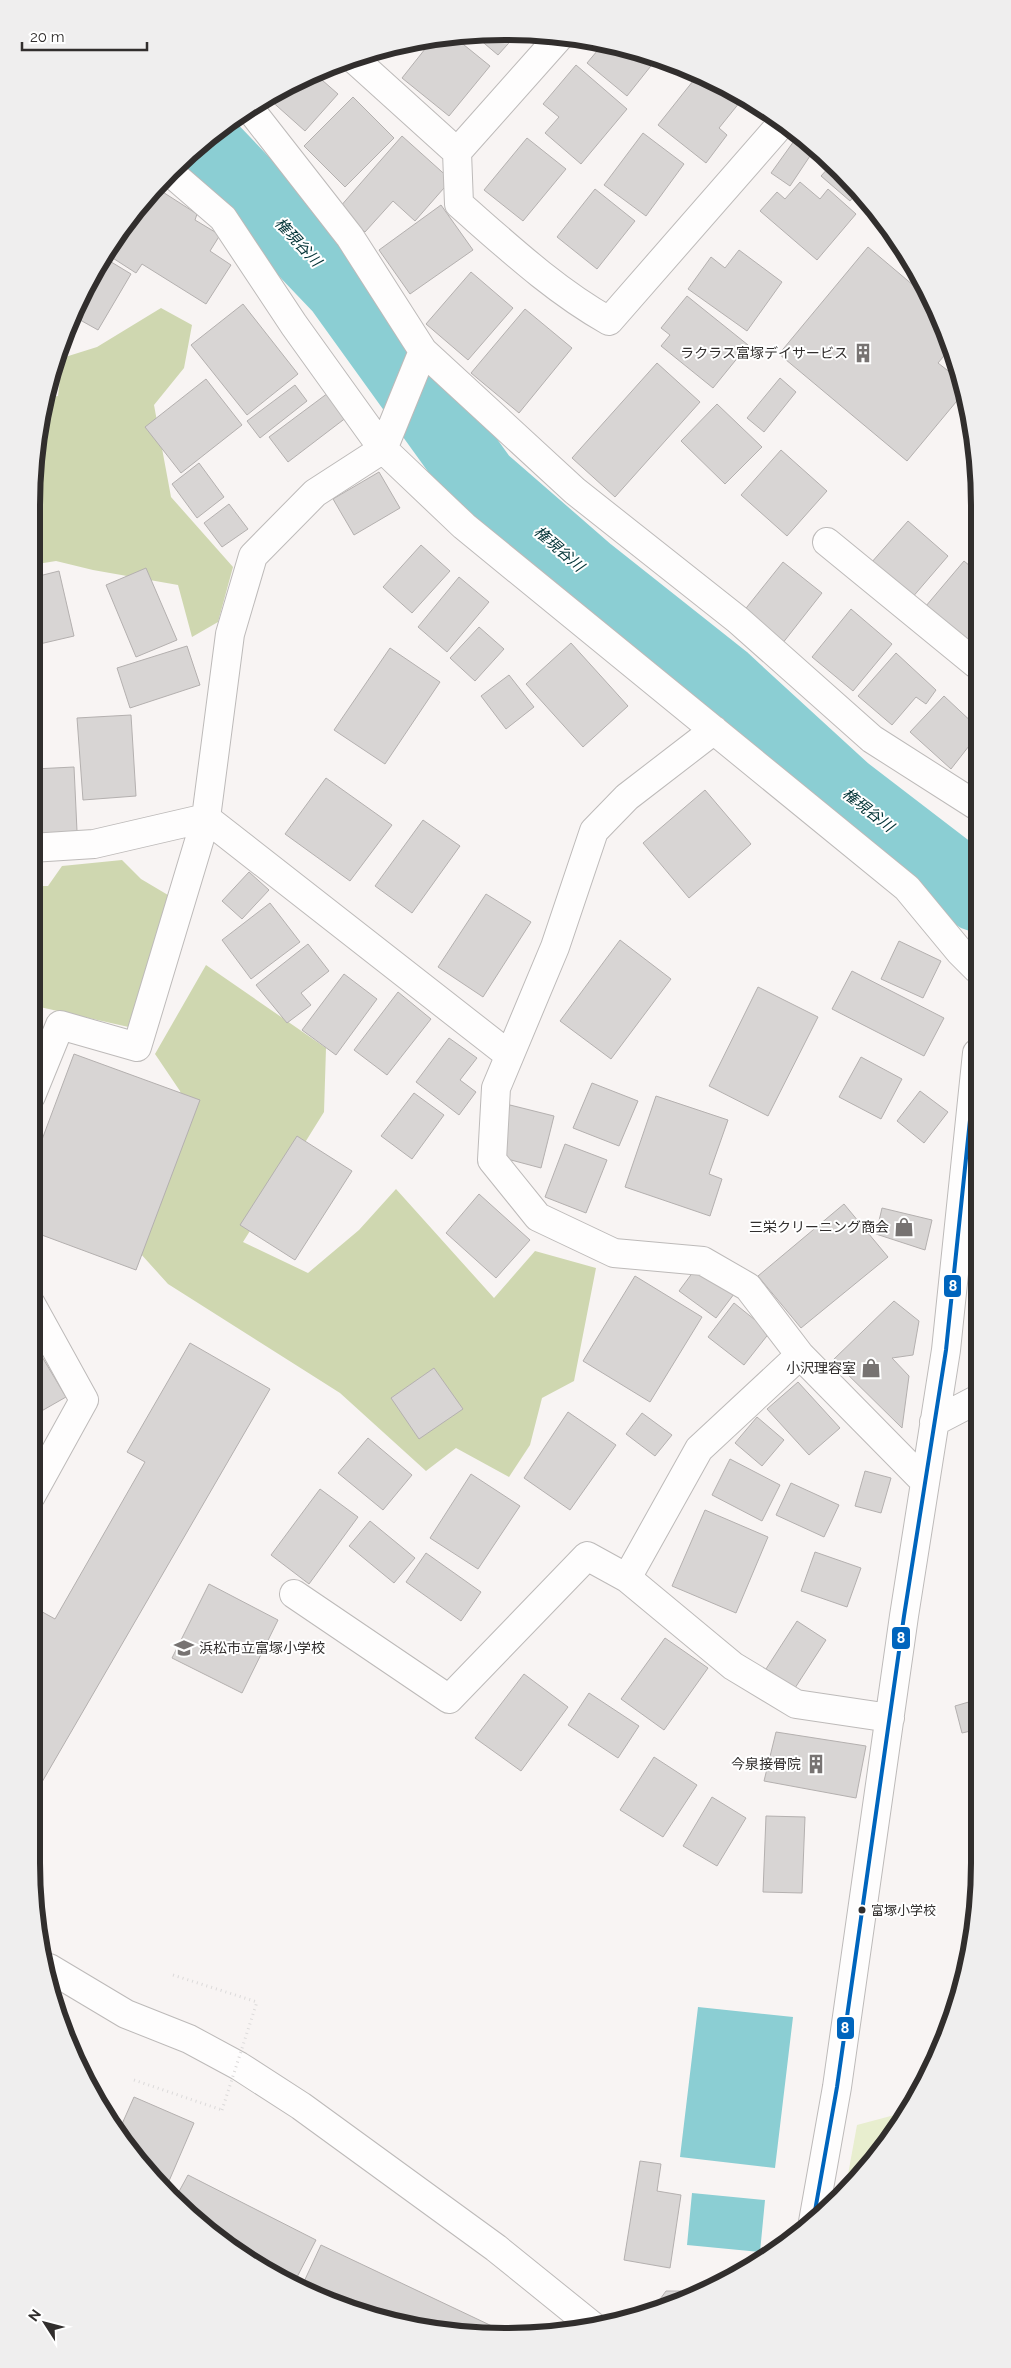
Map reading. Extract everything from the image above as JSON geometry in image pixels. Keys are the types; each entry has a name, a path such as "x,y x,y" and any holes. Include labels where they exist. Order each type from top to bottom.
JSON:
{"street":[{"path":"554,43 457,152 459,204 533,268 582,306 609,321 778,128"},
{"path":"360,64 457,152"},
{"path":"254,114 350,237 420,358 575,491 738,620 872,739 971,802"},
{"path":"175,177 223,218 294,325 387,439 464,526 907,888 971,963"},
{"path":"40,1074 60,1025 137,1047 206,818 230,634 253,556 316,493 387,439 420,358"},
{"path":"827,542 971,660"},
{"path":"714,730 627,797 594,831 555,947 496,1088 492,1160 538,1217 614,1253 703,1261 748,1287 800,1355 925,1482"},
{"path":"40,847 94,844 206,818"},
{"path":"206,818 509,1056"},
{"path":"815,2209 843,2048 890,1718 946,1350 971,1110"},
{"path":"40,1320 84,1400 40,1480"},
{"path":"627,1578 699,1449 800,1355"},
{"path":"934,1422 971,1403"},
{"path":"294,1594 449,1699 587,1556 627,1578 733,1666 796,1704 890,1718"},
{"path":"53,1970 126,2014 190,2040 239,2066 301,2106 488,2242 586,2321"}],"path":[{"path":"134,2080 222,2110 257,2002 173,1975"}],"green space":[{"path":"161,308 192,325 184,368 154,405 171,497 233,567 218,622 192,637 178,585 93,570 56,561 40,564 41,475 44,445 53,397 58,396 61,370 65,357 97,347"},
{"path":"122,860 141,879 173,898 133,1028 40,1007 40,886 48,886 62,866"},
{"path":"206,965 326,1048 324,1112 243,1242 308,1273 359,1230 396,1189 494,1298 535,1251 596,1268 574,1381 542,1398 530,1445 509,1477 456,1448 426,1471 340,1393 168,1284 140,1253 190,1126 180,1091 155,1054"},
{"path":"897,2114 875,2146 847,2178 857,2125"}],"water":[{"path":"698,2007 793,2017 775,2168 680,2157"},
{"path":"692,2193 765,2200 760,2252 687,2245"}],"building":[{"path":"511,40 498,55 481,41"},
{"path":"461,42 490,66 449,116 402,78 427,47 445,44"},
{"path":"598,50 652,64 627,96 587,63"},
{"path":"576,65 627,109 581,164 545,133 559,117 543,104"},
{"path":"320,78 338,94 305,131 273,102"},
{"path":"694,80 739,103 719,128 727,135 706,163 658,125"},
{"path":"353,97 394,138 345,187 304,146"},
{"path":"643,133 684,164 646,216 604,185"},
{"path":"402,136 451,180 415,221 393,201 365,232 339,208"},
{"path":"527,138 566,169 523,221 484,190"},
{"path":"794,141 811,155 790,186 771,173"},
{"path":"827,169 853,197 850,201 821,176"},
{"path":"800,182 820,199 828,189 856,214 817,260 760,211 777,192 785,199"},
{"path":"595,189 635,221 597,269 557,237"},
{"path":"162,192 197,214 195,220 220,235 210,251 231,265 206,304 142,264 136,273 112,257 136,222"},
{"path":"441,205 473,250 410,294 379,250"},
{"name":"ラクラス富塚デイサービス","path":"868,247 917,288 936,327 945,354 938,363 951,373 958,399 907,461 779,354"},
{"path":"739,250 782,282 747,331 688,289 711,257 725,268"},
{"path":"109,261 131,274 98,330 79,319"},
{"path":"471,272 513,308 468,360 426,324"},
{"path":"687,296 748,345 713,388 661,346 670,335 661,328"},
{"path":"243,304 298,374 247,415 191,345"},
{"path":"525,309 572,348 519,413 471,373"},
{"path":"657,363 700,402 615,497 572,458"},
{"path":"780,378 796,392 764,432 747,418"},
{"path":"206,379 242,425 181,473 145,427"},
{"path":"295,385 307,401 260,438 247,421"},
{"path":"328,393 347,417 288,462 269,437"},
{"path":"717,404 762,447 725,484 681,441"},
{"path":"781,450 827,491 787,536 741,495"},
{"path":"199,463 224,497 197,518 172,484"},
{"path":"379,472 400,508 354,535 333,499"},
{"path":"229,504 248,529 222,547 204,523"},
{"path":"908,521 948,556 911,599 871,563"},
{"path":"421,545 450,571 412,613 383,587"},
{"path":"964,561 971,567 971,637 962,648 920,613"},
{"path":"783,562 822,593 782,644 743,612"},
{"path":"146,568 177,640 136,657 106,585"},
{"path":"59,571 74,636 40,644 40,576"},
{"path":"459,577 489,602 447,652 418,627"},
{"path":"851,609 892,644 853,691 812,657"},
{"path":"479,627 504,649 475,681 450,658"},
{"path":"571,643 628,706 583,747 526,684"},
{"path":"187,646 200,685 130,708 117,668"},
{"path":"390,648 440,682 385,764 334,730"},
{"path":"896,653 936,690 926,704 916,697 892,725 858,696"},
{"path":"509,675 534,707 506,729 481,696"},
{"path":"944,696 971,721 971,743 951,769 910,732"},
{"path":"131,715 136,796 83,800 77,718"},
{"path":"74,767 77,831 40,834 40,769"},
{"path":"326,778 392,825 350,881 285,834"},
{"path":"705,790 751,844 689,898 643,843"},
{"path":"423,820 460,846 412,913 375,886"},
{"path":"249,872 269,890 242,919 222,901"},
{"path":"486,894 531,922 483,997 438,967"},
{"path":"270,903 300,942 251,979 222,940"},
{"path":"620,940 671,979 611,1059 560,1021"},
{"path":"899,941 941,961 923,998 881,979"},
{"path":"308,944 329,971 301,993 311,1005 287,1023 256,985"},
{"path":"852,971 944,1018 924,1056 832,1009"},
{"path":"344,974 377,999 336,1055 302,1030"},
{"path":"758,987 818,1017 768,1116 709,1086"},
{"path":"398,992 431,1019 387,1075 354,1050"},
{"path":"449,1038 477,1058 460,1080 476,1092 459,1115 416,1082"},
{"path":"74,1054 200,1100 136,1270 40,1234 40,1145"},
{"path":"861,1057 902,1079 881,1119 839,1097"},
{"path":"592,1083 638,1101 619,1146 573,1128"},
{"path":"920,1091 948,1112 924,1143 897,1121"},
{"path":"414,1093 444,1115 412,1159 381,1136"},
{"path":"656,1096 728,1120 709,1174 722,1179 710,1216 625,1187"},
{"path":"510,1105 554,1116 541,1168 496,1156"},
{"path":"297,1136 352,1171 295,1260 240,1225"},
{"path":"565,1144 607,1160 586,1213 545,1197"},
{"path":"479,1194 530,1240 496,1278 446,1233"},
{"path":"844,1204 888,1257 801,1328 758,1276"},
{"name":"三栄クリーニング商会","path":"882,1208 932,1220 925,1250 876,1234"},
{"path":"696,1268 734,1294 716,1318 679,1291"},
{"path":"635,1276 702,1317 650,1402 583,1361"},
{"name":"小沢理容室","path":"894,1301 919,1321 913,1355 892,1358 909,1376 902,1428 833,1360"},
{"path":"734,1303 770,1332 744,1365 708,1337"},
{"path":"190,1343 270,1389 40,1785 40,1611 55,1619 145,1462 127,1452"},
{"path":"40,1353 66,1397 40,1412"},
{"path":"434,1368 463,1409 419,1439 391,1398"},
{"path":"798,1382 840,1428 809,1455 767,1409"},
{"path":"568,1412 616,1445 570,1510 524,1478"},
{"path":"642,1413 672,1435 655,1456 626,1434"},
{"path":"757,1417 784,1440 762,1466 735,1443"},
{"path":"368,1438 412,1475 383,1510 338,1473"},
{"path":"730,1459 780,1485 762,1521 712,1495"},
{"path":"865,1471 891,1478 881,1513 855,1506"},
{"path":"471,1474 520,1506 478,1569 430,1538"},
{"path":"791,1483 839,1505 824,1537 776,1515"},
{"path":"320,1489 358,1517 309,1584 271,1555"},
{"path":"705,1510 768,1537 736,1613 672,1586"},
{"path":"370,1521 415,1558 394,1583 349,1546"},
{"path":"815,1552 861,1568 847,1607 801,1591"},
{"path":"426,1553 481,1592 461,1621 406,1582"},
{"path":"209,1584 278,1620 242,1693 172,1658"},
{"path":"797,1621 826,1640 795,1688 766,1669"},
{"path":"665,1638 708,1668 664,1730 621,1699"},
{"path":"524,1674 568,1707 521,1771 475,1738"},
{"path":"589,1693 639,1726 618,1758 568,1725"},
{"path":"971,1701 971,1731 962,1733 955,1706"},
{"name":"今泉接骨院","path":"776,1732 866,1746 856,1798 764,1781"},
{"path":"654,1757 697,1785 663,1837 620,1810"},
{"path":"712,1797 746,1818 717,1866 683,1846"},
{"path":"766,1816 805,1817 802,1893 763,1892"},
{"path":"134,2097 194,2123 168,2183 136,2146 121,2126"},
{"path":"640,2161 661,2164 657,2191 681,2195 670,2268 624,2260"},
{"path":"188,2175 316,2240 296,2278 247,2250 222,2232 178,2194"},
{"path":"321,2245 495,2328 445,2324 385,2312 327,2293 304,2282"},
{"path":"666,2291 681,2291 683,2293 658,2302"}],"waterway":[{"name":"権現谷川","path":"208,148 342,288 481,481 588,574 723,681 844,792 971,889"}],"transit line":[{"name":"8","path":"815,2209 837,2087 904,1616 946,1350 971,1110"}],"place":[{"name":"ラクラス富塚デイサービス","path":"863,353"},
{"name":"三栄クリーニング商会","path":"904,1227"},
{"name":"小沢理容室","path":"871,1368"},
{"name":"浜松市立富塚小学校","path":"184,1648"},
{"name":"今泉接骨院","path":"816,1764"},
{"name":"富塚小学校","path":"862,1910"}]}
